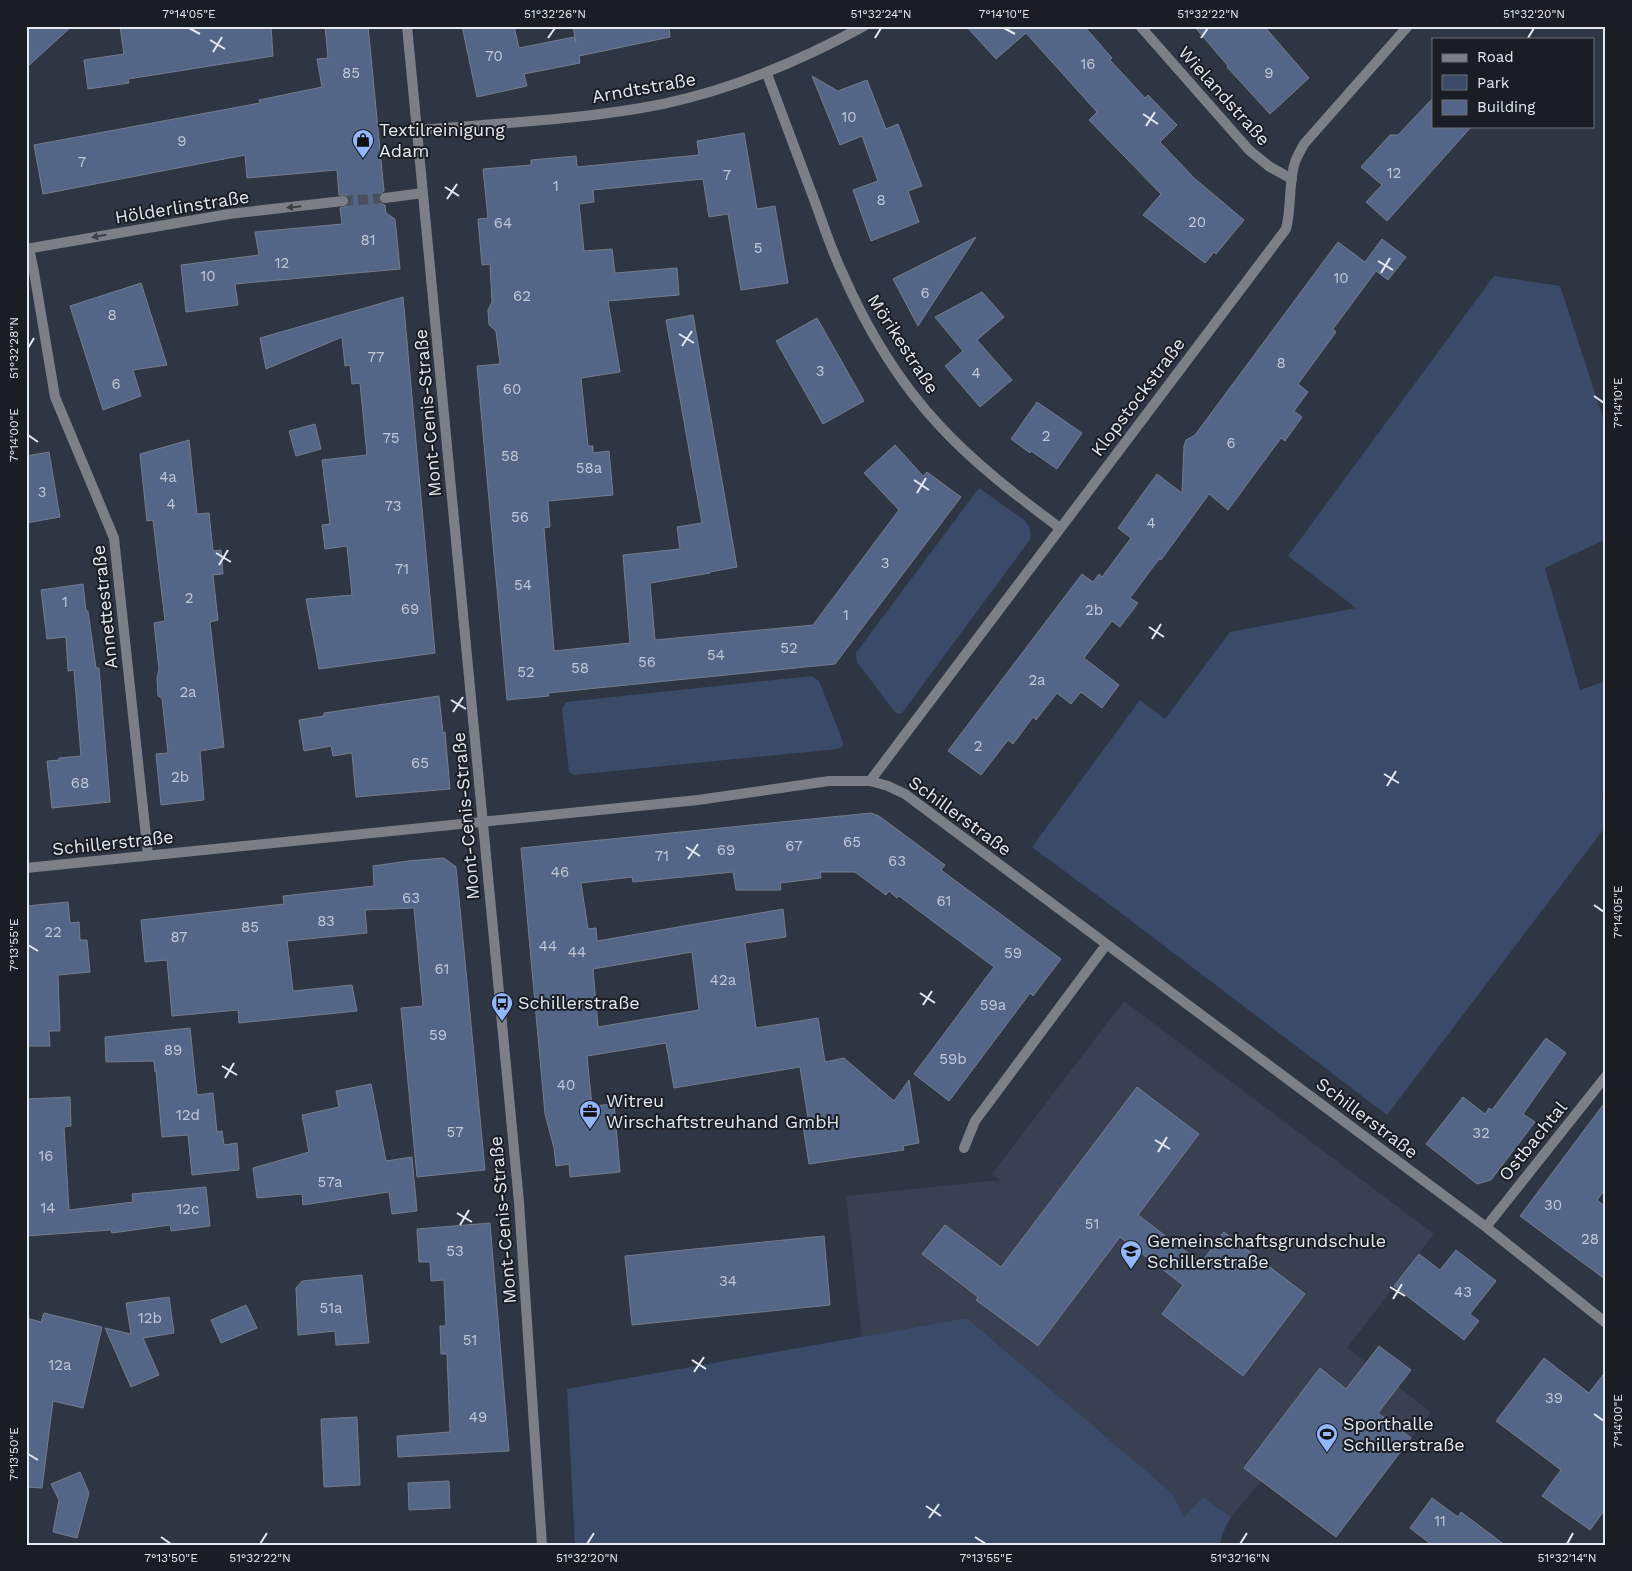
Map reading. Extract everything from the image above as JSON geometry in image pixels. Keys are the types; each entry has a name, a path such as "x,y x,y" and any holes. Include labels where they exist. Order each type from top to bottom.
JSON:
{"street":[{"name":"Mont-Cenis-Straße","path":"408,26 520,1211 542,1545"},
{"name":"Arndtstraße","path":"418,130 617,111 663,104 767,74 864,26"},
{"name":"Wielandstraße","path":"1140,26 1248,150 1270,167 1292,179"},
{"name":"Klopstockstraße","path":"870,781 1286,229 1290,215 1295,162 1304,144 1408,26"},
{"name":"Mörikestraße","path":"767,74 841,271 866,323 886,355 914,396 965,452 1002,484 1060,528"},
{"path":"385,198 423,193"},
{"name":"Hölderlinstraße","path":"28,249 229,214 343,202"},
{"name":"Annettestraße","path":"28,249 34,272 55,398 114,538 148,855"},
{"name":"Schillerstraße","path":"26,868 122,860 148,855 698,800 829,781 870,781 888,786 905,794 1486,1226 1606,1322"},
{"path":"964,1148 975,1121 1106,945"},
{"name":"Ostbachtal","path":"1486,1226 1606,1076"}],"shaded area":[{"name":"Gemeinschaftsgrundschule Schillerstraße","path":"1124,1001 1434,1234 1347,1348 1431,1412 1336,1537 1261,1481 1231,1517 1203,1497 1184,1517 1173,1494 967,1318 862,1337 846,1196 1000,1180 992,1174"}],"green space":[{"path":"1494,276 1560,286 1606,427 1606,539 1545,568 1580,690 1606,681 1606,792 1602,794 1606,811 1606,826 1387,1115 1032,847 1140,700 1165,719 1230,632 1356,608 1288,556"},
{"path":"979,488 1024,520 1029,526 1031,538 902,713 899,714 895,712 857,662 856,653"},
{"path":"812,676 819,681 843,742 842,747 838,749 573,775 569,772 562,709 566,702"},
{"path":"967,1318 1173,1494 1184,1517 1203,1497 1231,1517 1223,1532 1220,1545 575,1545 567,1389"}],"building":[{"path":"26,26 72,26 26,68"},
{"path":"120,26 271,26 273,56 128,79 129,83 88,89 84,60 124,54"},
{"path":"325,26 368,26 384,191 379,195 378,199 380,203 385,205 386,213 395,219 400,269 235,284 238,305 186,312 181,265 259,255 255,232 342,224 340,208 347,206 350,201 346,195 339,195 337,170 247,178 245,155 43,194 34,145 260,103 259,100 322,87 317,59 328,58"},
{"path":"462,26 514,26 519,48 574,37 576,43 573,26 669,26 670,37 579,56 580,63 524,74 527,86 477,97"},
{"path":"966,26 1084,26 1112,58 1110,60 1145,98 1148,95 1177,125 1160,142 1194,178 1244,220 1216,254 1214,252 1205,263 1143,215 1161,194 1089,120 1097,112 1026,33 996,59"},
{"path":"1194,26 1264,26 1309,78 1270,114 1227,67"},
{"path":"812,76 838,91 867,80 886,129 898,124 922,186 908,191 919,222 871,241 853,190 878,181 862,136 840,145"},
{"path":"1432,99 1432,128 1470,128 1387,221 1366,202 1382,185 1361,167 1390,135 1398,135"},
{"path":"744,133 757,209 775,206 788,283 741,290 728,214 709,217 703,179 593,190 594,202 579,204 584,251 612,249 615,273 677,268 679,295 608,301 620,372 581,378 588,446 593,446 593,453 609,451 613,495 548,501 550,527 544,528 554,651 630,643 623,555 680,549 677,527 702,523 666,320 693,315 737,567 650,583 655,640 813,625 899,510 864,473 895,445 923,476 927,472 961,497 835,664 548,693 549,696 507,700 477,366 500,364 496,331 489,325 488,310 492,302 490,264 482,265 478,219 488,218 483,169 531,165 531,160 576,156 577,167 699,155 697,141"},
{"path":"976,237 918,326 893,279"},
{"path":"1382,239 1406,257 1388,280 1376,271 1333,329 1336,332 1298,384 1308,392 1294,411 1302,417 1285,441 1281,438 1228,510 1209,494 1161,560 1159,559 1130,598 1138,603 1120,627 1112,621 1084,658 1119,685 1102,708 1081,692 1071,704 1057,693 1036,720 1033,717 1013,744 1008,740 981,775 948,751 1082,574 1093,582 1099,574 1102,577 1131,538 1118,528 1157,474 1182,493 1184,446 1186,440 1195,435 1338,242 1365,262"},
{"path":"141,283 167,365 133,370 141,396 103,410 70,306"},
{"path":"982,292 1004,317 977,340 1012,380 980,407 945,366 963,351 935,317"},
{"path":"403,297 435,653 319,669 306,599 352,595 347,546 325,549 322,525 330,524 322,460 367,455 360,383 352,384 350,365 345,366 342,337 266,369 260,338"},
{"path":"817,318 864,401 823,424 776,341"},
{"path":"1037,402 1082,433 1057,469 1011,439"},
{"path":"315,424 321,449 296,456 289,431"},
{"path":"189,440 197,514 209,513 213,551 221,550 223,574 213,575 218,620 210,622 224,747 200,751 204,800 161,805 156,754 168,753 162,698 158,696 157,678 159,669 154,623 165,621 153,520 147,521 140,454"},
{"path":"49,452 60,517 26,523 26,456"},
{"path":"83,584 96,668 99,668 110,802 52,808 47,761 81,756 74,670 68,671 66,637 47,639 41,590"},
{"path":"439,696 443,733 445,732 450,789 356,797 352,753 333,756 331,746 304,751 299,720 324,716 324,713"},
{"path":"871,813 879,816 945,865 941,870 1061,959 1033,996 1030,993 949,1101 914,1074 994,967 899,896 897,898 889,891 886,895 855,872 820,872 821,878 780,883 781,890 736,890 733,872 633,882 632,877 581,883 588,929 596,928 597,941 783,909 786,937 745,943 756,1028 818,1018 825,1062 844,1058 894,1101 909,1080 919,1143 903,1146 904,1150 809,1164 802,1119 808,1118 800,1067 674,1088 666,1043 587,1056 592,1106 614,1104 620,1172 570,1177 569,1164 556,1166 554,1148 545,1114 521,848","holes":["692,952 699,1010 598,1027 593,969"]},
{"path":"444,858 456,867 485,1170 417,1177 401,1008 423,1006 414,908 365,910 367,933 287,941 293,991 352,985 357,1011 239,1023 238,1010 172,1016 167,960 145,962 141,920 284,904 283,896 374,886 373,866"},
{"path":"68,902 70,923 79,922 80,940 87,940 90,972 58,975 60,1031 49,1031 50,1046 26,1046 26,906"},
{"path":"190,1028 197,1095 213,1093 217,1132 222,1131 224,1145 237,1143 239,1170 192,1175 188,1135 162,1137 154,1061 106,1062 105,1037"},
{"path":"1546,1038 1566,1053 1523,1114 1535,1122 1491,1180 1477,1184 1426,1144 1463,1097 1485,1114 1489,1108 1492,1110"},
{"path":"371,1084 386,1161 412,1157 417,1211 392,1214 389,1192 303,1205 302,1194 257,1198 253,1168 309,1152 302,1115 339,1107 336,1091"},
{"path":"1137,1087 1199,1134 1138,1215 1201,1263 1224,1232 1305,1294 1243,1376 1162,1314 1183,1285 1120,1237 1038,1346 976,1300 978,1297 922,1254 945,1225 1001,1267"},
{"path":"70,1097 71,1126 64,1127 69,1210 133,1202 132,1194 206,1187 210,1226 171,1231 170,1225 112,1233 111,1230 26,1236 26,1099"},
{"path":"1606,1101 1606,1188 1597,1200 1606,1207 1606,1280 1520,1216"},
{"path":"490,1223 509,1451 398,1457 397,1436 450,1432 447,1354 441,1354 440,1326 446,1326 444,1280 431,1281 430,1262 419,1262 417,1229"},
{"path":"824,1236 830,1305 632,1325 625,1256"},
{"path":"1456,1250 1496,1281 1470,1314 1479,1321 1464,1340 1394,1286 1419,1254 1440,1270"},
{"path":"362,1275 369,1343 336,1345 335,1331 298,1335 296,1288 302,1281"},
{"path":"169,1297 174,1333 143,1338 159,1375 131,1387 105,1328 131,1334 126,1303"},
{"path":"246,1305 257,1328 221,1343 211,1320"},
{"path":"44,1313 102,1327 83,1408 53,1401 42,1488 26,1487 26,1318 41,1322"},
{"name":"Sporthalle Schillerstraße","path":"1379,1346 1411,1370 1378,1413 1411,1438 1336,1537 1244,1468 1320,1368 1346,1389"},
{"path":"1544,1358 1589,1393 1606,1371 1606,1508 1590,1530 1542,1496 1561,1470 1496,1421"},
{"path":"357,1417 360,1485 324,1487 321,1419"},
{"path":"80,1472 89,1493 77,1538 53,1532 59,1500 51,1484"},
{"path":"449,1481 450,1508 409,1510 408,1483"},
{"path":"1432,1498 1458,1517 1461,1512 1505,1545 1432,1545 1410,1528"}],"tunnel":[{"path":"343,201 385,198"}],"place":[{"name":"Textilreinigung Adam","path":"363,159"},
{"name":"Schillerstraße","path":"502,1022"},
{"name":"Witreu Wirschaftstreuhand GmbH","path":"590,1130"},
{"name":"Gemeinschaftsgrundschule Schillerstraße","path":"1131,1270"},
{"name":"Sporthalle Schillerstraße","path":"1327,1453"}]}
